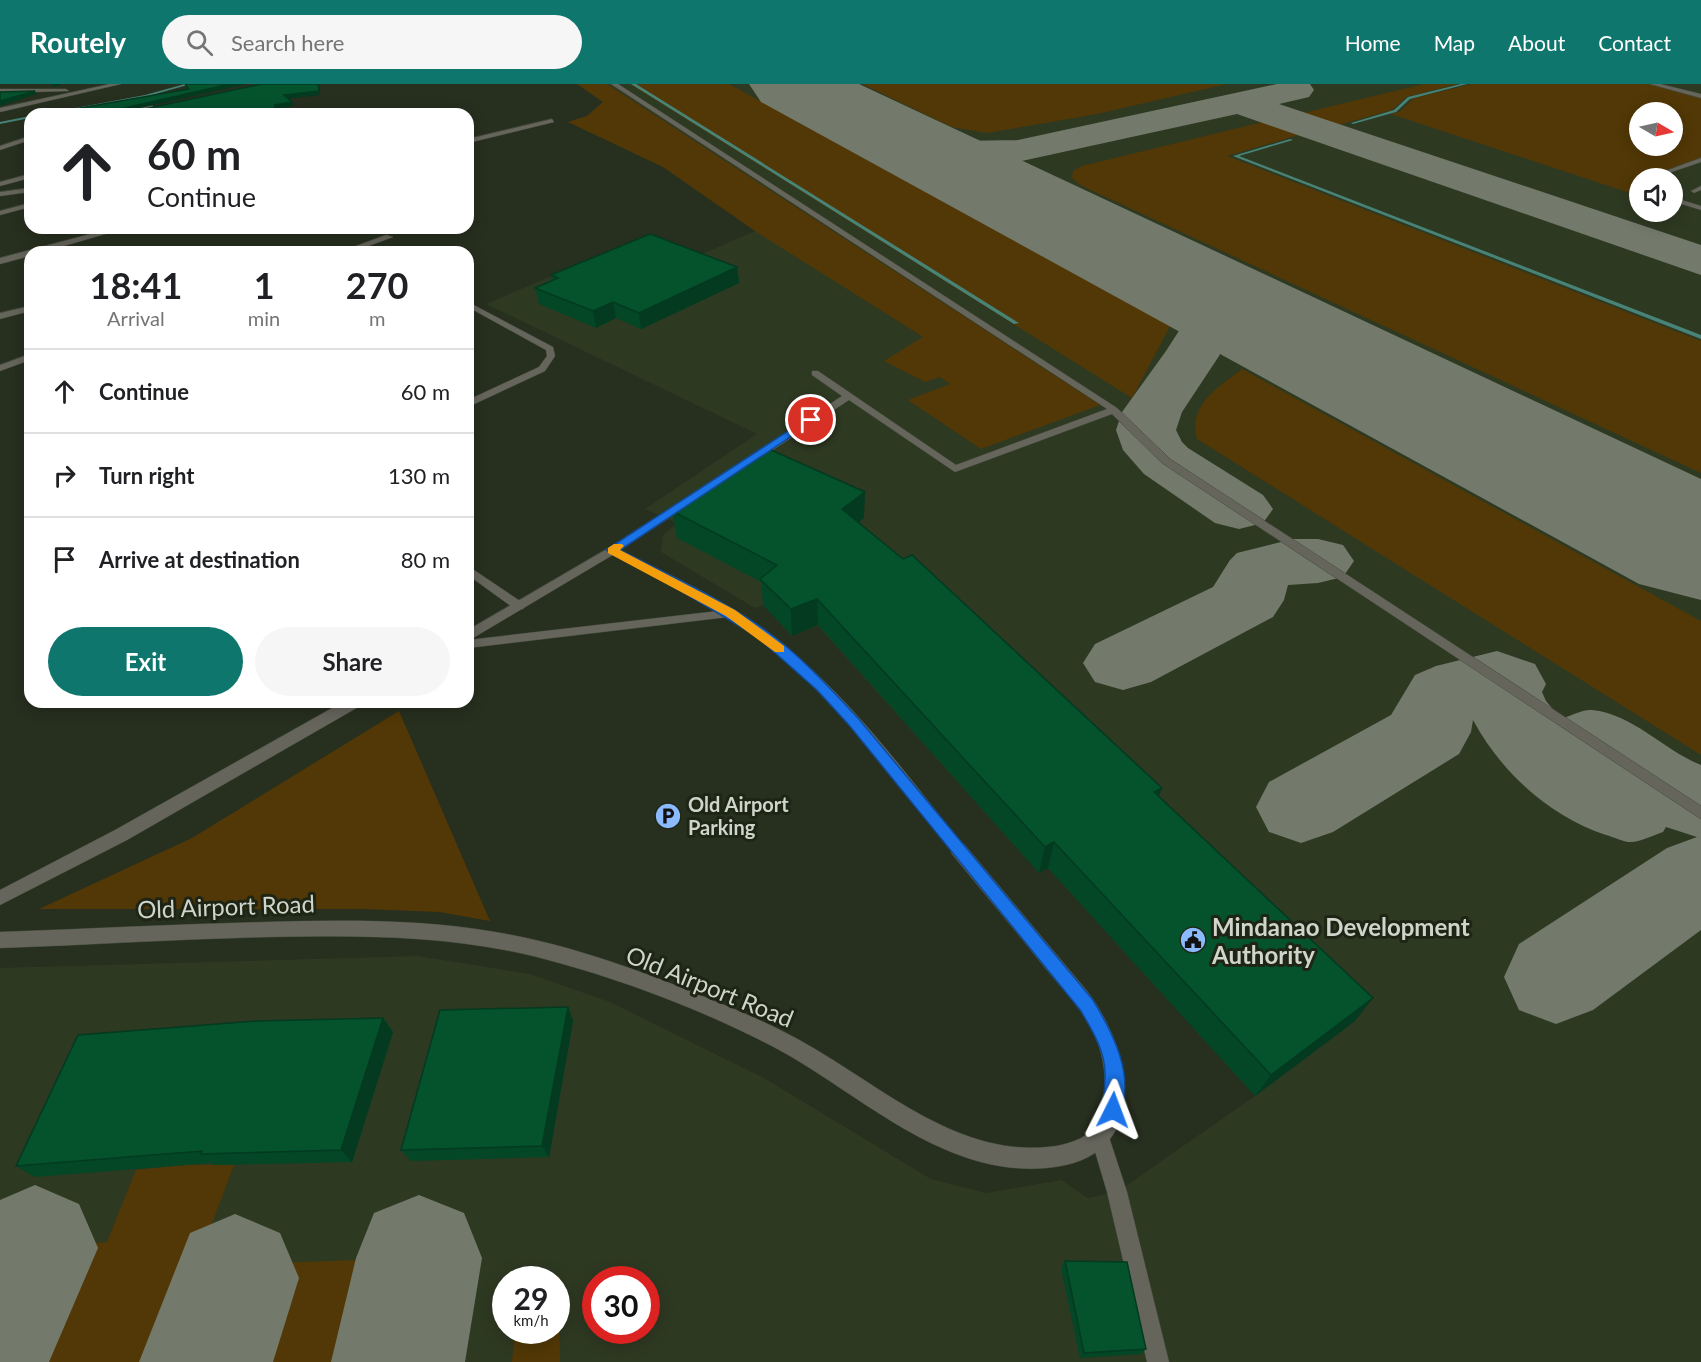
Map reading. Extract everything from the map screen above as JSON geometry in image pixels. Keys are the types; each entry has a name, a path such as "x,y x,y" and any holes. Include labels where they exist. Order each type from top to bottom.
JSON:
{"street":[{"path":"0,110 118,84"},
{"path":"0,91 56,90 84,93"},
{"path":"151,108 156,107"},
{"path":"474,140 552,121"},
{"path":"0,148 24,140"},
{"path":"0,213 24,207"},
{"path":"57,246 100,234"},
{"path":"362,246 389,237"},
{"path":"0,261 24,255"},
{"path":"0,368 24,359"},
{"path":"474,632 612,550"},
{"path":"0,898 121,835 344,708"},
{"path":"958,849 1087,1005 1106,1039 1114,1071 1113,1110 1100,1138"},
{"name":"Old Airport Road","path":"0,940 364,928 435,932 497,940 561,955 684,998 758,1028 809,1056 918,1126 969,1149 1004,1156 1043,1159 1074,1152 1100,1138"}],"lane":[{"path":"614,84 1114,410 1166,461 1701,813"},
{"path":"1653,84 1701,96"},
{"path":"1678,168 1701,160"},
{"path":"0,184 24,178"},
{"path":"0,195 24,191"},
{"path":"1683,202 1701,208"},
{"path":"474,307 550,349 551,356 542,369 474,401"},
{"path":"0,316 24,310"},
{"path":"815,374 955,469 1114,410"},
{"path":"849,396 612,550 731,613 761,633 821,687 853,722 958,849"},
{"path":"474,574 519,606"},
{"path":"474,643 731,613"},
{"path":"1100,1138 1117,1192 1158,1362"}],"shaded area":[{"path":"577,84 1701,84 1701,1362 0,1362 0,968 418,956 530,974 610,1002 764,1078 931,1179 986,1193 1061,1180 1088,1198 1117,1192 1255,1096 1048,868 1039,873 818,626 792,636 763,605 755,608 661,552 663,535 677,523 645,509 757,434 486,304 636,240 688,260 755,231 663,167 568,122 587,116 603,102"},
{"path":"577,84 607,84 1100,405 981,449 908,400 950,384 940,377 925,382 884,361 923,337 755,231 663,167 568,122 587,116 603,102"},
{"path":"630,84 729,84 1170,326 1132,398"},
{"path":"862,84 1227,84 1097,114 987,133 952,127"},
{"path":"1424,84 1458,84 1406,97 1392,110 1335,126 1299,114"},
{"path":"1472,84 1648,84 1701,97 1701,158 1672,168 1629,168 1629,193 1391,114 1399,112 1414,98"},
{"path":"1267,121 1302,134 1227,156 1701,341 1701,473 1082,186 1072,178 1073,171 1082,166"},
{"path":"1242,369 1701,621 1701,755 1197,439 1195,427 1201,406 1215,390"},
{"path":"399,711 490,921 439,912 364,909 39,909 192,838"},
{"path":"185,1165 234,1165 191,1279 212,1279 183,1362 0,1362 0,1355 49,1247 107,1242 136,1170"},
{"path":"386,1259 363,1362 217,1362 250,1264"},
{"path":"514,1344 560,1344 560,1362 512,1362"}],"building":[{"path":"185,84 230,84 124,108 80,108 189,89"},
{"path":"262,84 318,84 319,91 284,95 292,102 275,105 275,108 149,108"},
{"path":"35,91 0,101 0,92"},
{"path":"650,234 737,267 639,313 613,302 593,311 535,288 558,278 551,275"},
{"path":"769,449 865,492 842,509 903,559 912,555 1162,788 1154,792 1373,998 1271,1075 1054,842 1045,847 817,599 791,609 760,579 777,565 672,511"},
{"path":"568,1007 542,1146 401,1150 440,1010"},
{"path":"383,1018 341,1150 201,1154 202,1151 16,1166 78,1035 256,1021"},
{"path":"1065,1261 1127,1262 1146,1349 1084,1353"}],"waterway":[{"path":"78,108 145,96 189,84"},
{"path":"633,84 1016,323"},
{"path":"1353,123 1395,111 1409,98 1465,84"},
{"path":"0,123 24,118"},
{"path":"1291,140 1235,156 1701,337"}],"taxiway":[{"path":"906,142 961,153 1018,152 1297,90"},
{"path":"1240,103 1701,261"},
{"path":"1222,303 1191,356 1152,412 1146,430 1154,450 1166,461 1239,509"},
{"path":"1123,663 1247,600 1255,576 1263,569 1282,562 1318,561"},
{"path":"1497,679 1499,684"},
{"path":"1301,807 1429,732 1431,716 1437,704 1453,690 1477,684 1499,684"},
{"path":"1499,684 1506,684"},
{"path":"1499,684 1504,702 1516,722 1548,757 1588,785 1631,807"},
{"path":"1591,741 1656,784 1701,803"},
{"path":"1556,977 1701,876"},
{"path":"0,1322 35,1248"},
{"path":"398,1362 419,1258"},
{"path":"206,1362 235,1278"}],"runway":[{"path":"791,84 1701,546"}],"slow traffic":[{"path":"618,546 612,550 731,613 780,649"}],"place":[{"name":"Old Airport Parking","path":"668,816"},
{"name":"Mindanao Development Authority","path":"1193,940"}],"route":[{"path":"811,420 612,550 731,613 761,633 821,687 853,722 1087,1005 1106,1039 1114,1071 1113,1110"}]}
